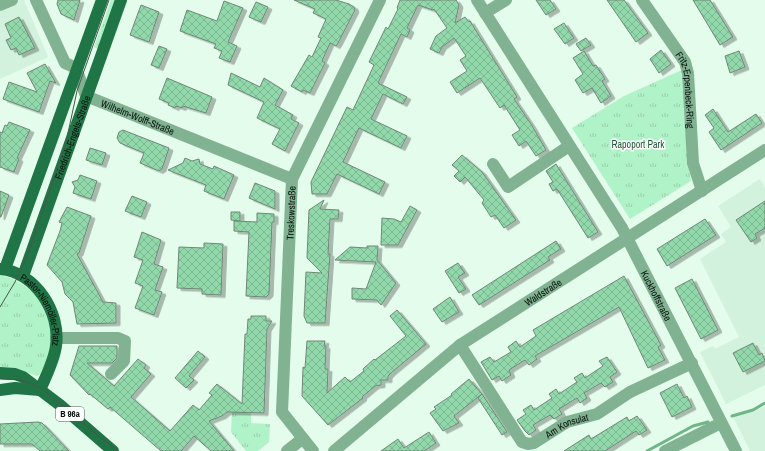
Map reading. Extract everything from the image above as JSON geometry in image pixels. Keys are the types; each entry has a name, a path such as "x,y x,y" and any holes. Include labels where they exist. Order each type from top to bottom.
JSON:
{"main road":[{"name":"Friedrich-Engels-Straße","path":"3,269 102,0"},
{"name":"Friedrich-Engels-Straße","path":"23,276 121,0"},
{"name":"Pastor-Niemöller-Platz","path":"3,269 23,276 30,281 48,303 55,322 56,338 53,357 40,390"},
{"path":"0,373 18,374 40,390"},
{"path":"0,390 16,388 40,390"},
{"name":"B 96a","path":"40,390 60,404 113,451"}],"street":[{"path":"0,5 12,0"},
{"path":"36,0 65,63 76,68 86,96"},
{"name":"Treskowstraße","path":"302,439 282,412 292,179 380,0"},
{"name":"Kuckhoffstraße","path":"477,0 628,238 736,451"},
{"path":"485,13 506,0"},
{"name":"Fritz-Erpenbeck-Ring","path":"642,0 685,62 688,74 693,163 702,191"},
{"name":"Wilhelm-Wolff-Straße","path":"86,96 292,179"},
{"path":"493,164 508,187 569,146"},
{"name":"Waldstraße","path":"334,451 460,345 765,150"},
{"path":"56,338 118,338 125,341 124,361 111,374"},
{"name":"Am Konsulat","path":"460,345 522,442 528,444 534,443 567,422 597,414 630,392 692,363"},
{"path":"665,451 721,423"},
{"path":"287,451 302,439 313,451"}],"shaded area":[{"path":"19,0 24,0 48,57 0,79 0,9"},
{"path":"760,179 765,187 765,385 726,404 700,352 713,346 715,349 739,337 700,259 726,242 721,234 731,227 718,206"},
{"path":"765,407 765,451 750,451 733,417"}],"green space":[{"path":"111,0 116,0 98,49 94,47"},
{"name":"Rapoport Park","path":"682,70 687,154 691,181 630,219 572,128 624,96"},
{"path":"0,275 22,284 40,300 46,310 52,333 52,346 40,374 37,376 19,370 0,368"},
{"path":"232,412 251,412 251,423 270,424 269,442 258,451 246,451 231,432"}],"building":[{"path":"58,0 80,0 74,20 61,14 57,4"},
{"path":"294,0 336,0 349,4 354,7 355,10 336,46 330,43 322,61 325,63 310,93 303,90 302,92 291,86 309,55 312,57 321,38 318,37 326,19 313,13 315,9"},
{"path":"400,0 456,0 459,5 455,23 465,17 469,22 470,21 517,97 514,99 546,150 536,156 526,141 519,146 512,135 520,130 504,105 500,108 480,78 457,93 450,82 467,71 460,60 466,56 454,38 442,47 439,53 430,49 436,36 447,28 434,9 433,10 418,5 407,28 410,30 407,37 401,34 378,83 407,97 403,104 383,94 371,119 407,136 401,148 359,128 343,162 385,182 379,194 337,174 327,194 312,194 311,182 347,107 353,110 374,65 369,62 386,27 388,29 398,9"},
{"path":"536,0 550,0 556,9 546,15"},
{"path":"607,0 624,0 648,33 636,42"},
{"path":"693,0 710,0 733,37 720,45"},
{"path":"224,1 243,8 228,42 237,46 230,62 219,58 222,51 214,48 216,44 180,31 187,10 217,21"},
{"path":"256,2 268,7 261,22 249,17"},
{"path":"141,5 159,12 149,42 130,35"},
{"path":"19,17 35,48 19,55 16,48 11,50 6,40 11,38 5,24"},
{"path":"564,23 574,38 565,44 554,29"},
{"path":"586,38 591,45 581,51 576,44"},
{"path":"159,46 167,49 159,68 151,65"},
{"path":"661,50 671,64 659,73 650,59"},
{"path":"584,51 593,66 596,65 605,79 602,81 611,96 601,103 592,88 583,93 575,80 583,74 573,58"},
{"path":"739,51 745,67 730,73 725,56"},
{"path":"45,64 56,83 50,81 39,112 3,99 9,82 37,92 27,73"},
{"path":"231,73 260,87 264,78 283,90 275,105 293,115 291,119 299,123 285,151 272,144 280,129 257,118 264,102 228,85"},
{"path":"167,78 212,97 206,113 183,106 182,108 176,106 175,108 168,105 169,103 159,99"},
{"path":"713,109 728,132 756,114 762,123 721,150 709,132 714,128 705,115"},
{"path":"9,122 30,130 17,158 19,159 14,172 0,167 0,132 2,133 5,125 7,126"},
{"path":"123,130 169,148 162,169 159,171 140,163 144,153 120,143 117,138 119,132"},
{"path":"90,148 106,153 102,165 86,160"},
{"path":"462,155 482,172 516,220 504,228 495,215 491,217 482,203 484,200 465,177 460,182 454,176 459,171 452,165"},
{"path":"185,158 192,161 199,159 200,164 213,169 214,166 234,175 224,199 204,191 206,185 168,170 183,163"},
{"path":"556,164 598,232 588,238 557,189 553,191 549,184 553,182 546,171"},
{"path":"80,175 97,181 91,199 73,193 75,187 72,182 78,180"},
{"path":"255,183 275,191 275,209 249,198"},
{"path":"0,191 9,195 1,217 0,217"},
{"path":"132,196 147,202 141,217 125,211"},
{"path":"324,200 320,209 339,210 338,219 330,219 328,254 330,254 325,323 307,323 304,316 306,272 322,273 307,258 309,210"},
{"path":"765,201 765,228 755,234 757,238 751,242 736,220"},
{"path":"410,206 417,210 398,245 381,245 382,218 394,219 401,222"},
{"path":"67,207 91,216 79,253 77,254 103,302 116,303 116,323 77,324 73,302 65,294 62,282 47,265 60,231 62,223 59,222"},
{"path":"231,212 240,212 240,221 231,220"},
{"path":"257,213 274,214 274,222 272,222 269,294 266,297 246,296 249,232 234,231 234,221 257,222"},
{"path":"705,219 716,235 667,266 657,249"},
{"path":"142,232 161,240 154,264 163,267 155,290 162,292 154,315 135,308 143,286 135,283 143,260 134,257"},
{"path":"556,241 561,249 548,257 550,260 479,305 472,295"},
{"path":"204,243 223,244 221,295 202,294 202,289 177,288 179,247 204,248"},
{"path":"367,246 378,246 377,260 396,283 381,305 377,300 352,299 352,288 366,289 376,262 335,260 350,247 367,248"},
{"path":"458,263 465,273 458,277 466,289 459,293 445,271"},
{"path":"624,276 661,345 658,347 665,360 648,368 619,307 535,356 537,359 529,365 525,360 509,370 511,375 502,381 499,376 492,380 481,362 490,357 494,362 511,352 508,347 516,341 520,347 536,336 533,330"},
{"path":"692,279 718,330 701,339 675,288"},
{"path":"450,297 459,312 442,322 433,309"},
{"path":"397,310 426,344 392,372 388,376 388,380 381,380 381,385 375,386 362,397 363,398 328,425 302,396 303,367 305,368 307,341 325,341 325,369 328,369 327,393 345,377 350,382 364,371 363,369 374,359 375,360 406,336 390,316"},
{"path":"251,316 266,316 266,321 272,321 267,329 264,413 227,412 222,416 209,421 234,451 211,451 194,436 181,451 161,451 110,407 108,409 90,394 89,395 70,375 79,346 117,346 117,358 112,363 87,363 114,386 138,359 146,365 144,368 151,374 131,397 170,431 193,405 199,410 212,395 209,393 217,384 242,404 245,334 247,334 248,319 251,319"},
{"path":"753,343 759,355 762,353 765,361 743,372 733,353"},
{"path":"198,351 205,357 189,376 194,380 186,388 175,378"},
{"path":"607,357 617,372 610,377 613,382 605,387 601,383 584,393 587,398 580,403 577,398 559,409 562,414 554,419 550,415 533,425 536,430 529,435 525,431 517,420 526,414 523,410 531,405 534,410 552,398 549,394 556,389 559,394 577,382 574,378 582,373 585,378 603,366 599,361"},
{"path":"469,379 482,394 454,416 459,423 443,431 430,413 436,409 434,407 452,395 451,394"},
{"path":"677,384 684,398 687,396 692,407 672,417 660,393"},
{"path":"482,394 507,432 502,435 478,398"},
{"path":"637,416 647,430 639,435 636,431 605,451 564,451 589,435 591,439 627,417 629,421"},
{"path":"42,423 69,451 40,451 32,444 0,444 0,424"},
{"path":"429,432 436,443 424,451 381,451 398,439 404,448"}],"waterway":[{"path":"732,416 753,410 765,403"},
{"path":"647,451 693,426 708,422"}],"tram line":[{"path":"0,307 15,282 26,259 65,147 77,91 109,0"},
{"path":"0,379 21,380 41,388 117,451"}]}
